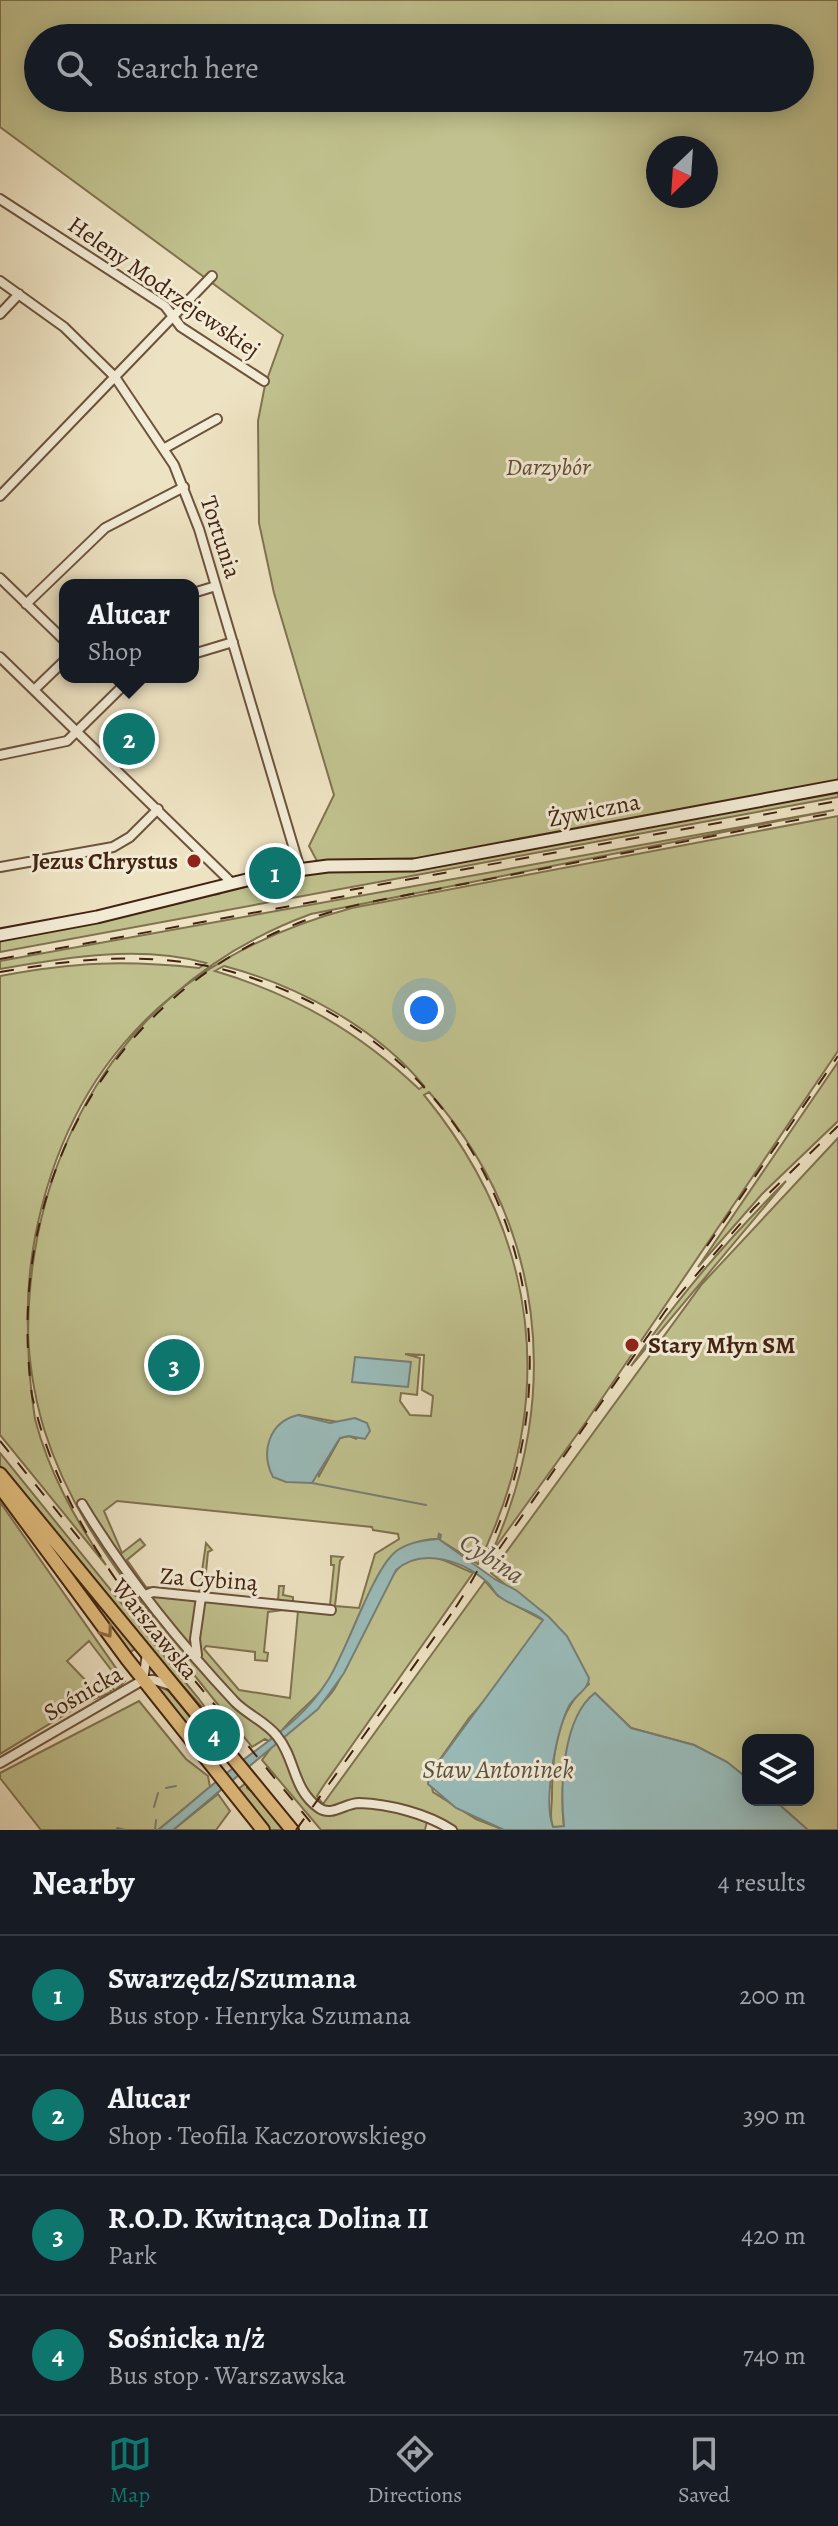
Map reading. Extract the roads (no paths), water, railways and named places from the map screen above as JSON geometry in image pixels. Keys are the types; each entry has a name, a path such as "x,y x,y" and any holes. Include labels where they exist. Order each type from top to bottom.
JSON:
{"main road":[{"path":"0,1474 41,1533"},
{"path":"0,1487 41,1533"},
{"name":"Warszawska","path":"41,1533 147,1653 292,1830"},
{"name":"Warszawska","path":"41,1533 143,1680 263,1830"}],"street":[{"name":"Heleny Modrzejewskiej","path":"0,199 165,306 181,327 264,381"},
{"path":"0,496 212,276"},
{"name":"Tortunia","path":"0,281 64,327 115,377 165,448 184,487 216,586 300,869"},
{"path":"0,314 19,294"},
{"path":"165,448 217,419"},
{"path":"26,604 105,528 184,487"},
{"path":"0,578 59,635"},
{"path":"199,591 216,586"},
{"path":"199,652 233,642"},
{"path":"0,657 232,883"},
{"path":"34,690 59,666"},
{"path":"0,755 60,743 78,732 126,683"},
{"name":"Żywiczna","path":"0,935 97,917 300,869 426,863 838,786"},
{"path":"0,867 113,847 130,837 158,809"},
{"name":"Za Cybiną","path":"82,1504 105,1542 145,1595 153,1592 331,1610"},
{"path":"145,1595 244,1711 275,1732 284,1744 299,1788 322,1810 331,1811 357,1803 436,1821 452,1830"},
{"path":"197,1656 195,1639 201,1597"},
{"name":"Sośnicka","path":"143,1680 147,1653"},
{"name":"Sośnicka","path":"0,1763 143,1680 158,1680 175,1687"},
{"path":"429,1830 436,1821"}],"water":[{"path":"355,1357 411,1362 408,1387 352,1382"},
{"path":"298,1415 330,1423 355,1418 367,1423 370,1431 365,1439 340,1438 312,1483 286,1482 273,1477 267,1458 268,1448 280,1424"},
{"name":"Staw Antoninek","path":"439,1533 440,1540 496,1580 516,1590 549,1617 567,1636 589,1678 568,1708 559,1734 550,1785 553,1827 564,1826 563,1774 570,1736 584,1704 595,1693 631,1728 694,1745 727,1762 742,1774 742,1806 781,1806 808,1830 504,1830 456,1808 428,1784 429,1775 543,1620 500,1597 469,1569 431,1558 407,1563 396,1570 344,1673 318,1709 173,1830 158,1830 310,1704 336,1666 367,1596 392,1555 407,1545 438,1539"}],"waterway":[{"path":"312,1483 426,1505"},
{"path":"166,1788 176,1786"},
{"path":"154,1807 158,1793"},
{"path":"155,1830 156,1820"},
{"path":"117,1828 126,1830"}],"railway":[{"path":"350,890 838,801"},
{"path":"150,1625 94,1545 50,1457 32,1395 28,1308 39,1225 65,1148 103,1078 154,1016 216,966 288,927 370,902 838,812"},
{"path":"0,959 362,893"},
{"path":"0,972 110,959 165,960 221,969 323,1008 405,1068 467,1144 509,1232 528,1328 525,1427 498,1526 447,1620"},
{"path":"707,1246 838,1056"},
{"path":"499,1549 666,1310 754,1208 838,1126"},
{"path":"0,1441 87,1548"},
{"path":"296,1830 454,1610"},
{"path":"142,1616 317,1830"}],"place":[{"name":"Alucar","path":"129,739"},
{"name":"Jezus Chrystus","path":"194,861"},
{"name":"Swarzędz/Szumana","path":"275,873"},
{"name":"Stary Młyn SM","path":"632,1345"},
{"name":"R.O.D. Kwitnąca Dolina II","path":"174,1365"},
{"name":"Sośnicka n/ż","path":"214,1735"}],"park label":[{"name":"Darzybór","path":"548,467"}],"water label":[{"name":"Cybina","path":"492,1558"}]}
